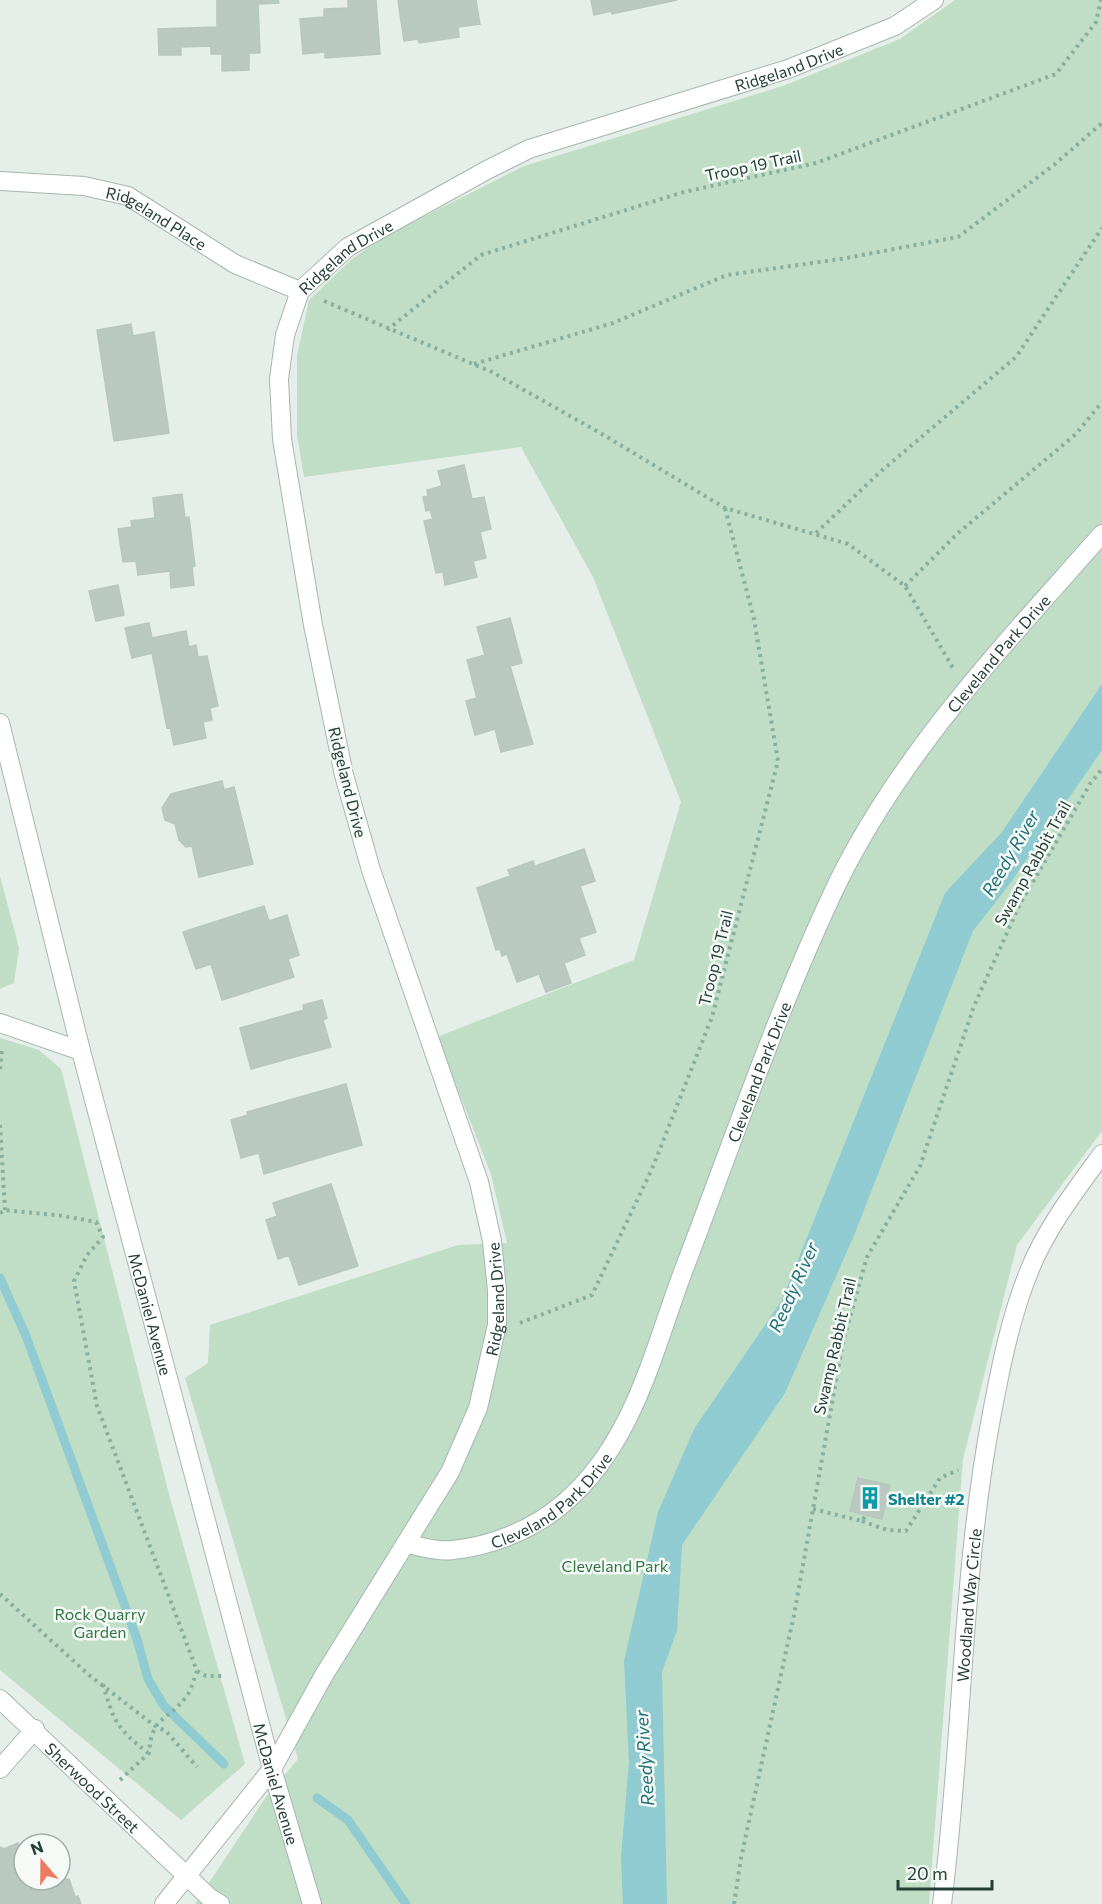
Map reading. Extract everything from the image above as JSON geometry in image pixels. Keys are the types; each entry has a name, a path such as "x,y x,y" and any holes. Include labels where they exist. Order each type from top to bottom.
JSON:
{"street":[{"name":"Ridgeland Drive","path":"164,1904 272,1769 324,1675 408,1544 450,1472 478,1407 495,1333 497,1290 492,1241 479,1182 371,870 344,775 312,625 282,439 279,379 285,335 300,291 348,247 529,149 788,69 895,26 934,0"},
{"name":"Ridgeland Place","path":"0,181 84,186 129,196 235,264 300,291"},
{"name":"Cleveland Park Drive","path":"408,1544 451,1551 493,1542 533,1525 564,1503 613,1445 633,1410 649,1373 682,1275 785,1006 837,884 902,772 967,688 1102,534"},
{"name":"McDaniel Avenue","path":"0,724 81,1051 272,1769 312,1904"},
{"path":"0,1023 81,1051"},
{"name":"Woodland Way Circle","path":"942,1904 961,1697 970,1562 986,1444 1003,1358 1030,1268 1050,1229 1102,1154"},
{"name":"Sherwood Street","path":"0,1699 35,1729 119,1814 186,1875"},
{"path":"0,1769 35,1729"},
{"path":"186,1875 220,1904"}],"path":[{"name":"Troop 19 Trail","path":"387,330 481,255 684,192 816,163 1056,74 1096,22 1101,0"},
{"path":"474,365 613,323 727,275 841,259 958,237 1054,165 1102,123"},
{"path":"815,534 879,473 1016,357 1102,228"},
{"path":"300,291 387,330 474,365 602,434 725,508 848,544 905,586 940,651 967,688"},
{"path":"905,586 957,534 1076,434 1102,402"},
{"name":"Troop 19 Trail","path":"495,1333 592,1295 652,1169 712,1017 778,761 754,619 725,508"},
{"name":"Swamp Rabbit Trail","path":"734,1904 741,1858 794,1616 843,1342 867,1257 920,1166 974,1006 1020,903 1090,784 1102,769"},
{"path":"0,1125 2,1212 63,1216 96,1222 103,1237 87,1255 74,1281 97,1406 197,1671 206,1676"},
{"path":"813,1509 862,1521 887,1530 906,1531 940,1478"},
{"path":"862,1521 866,1515"},
{"path":"0,1594 88,1675 104,1684 155,1726 166,1731 197,1767"},
{"path":"119,1781 149,1753 150,1736 155,1726 187,1697 197,1671"},
{"path":"104,1684 110,1710 121,1731 149,1753"}],"green space":[{"name":"Cleveland Park","path":"955,0 1102,0 1102,1131 1017,1245 963,1459 929,1904 195,1904 266,1797 298,1759 185,1378 208,1363 210,1325 458,1245 507,1243 491,1174 437,1037 634,960 681,802 593,577 521,447 304,477 297,435 297,355 309,300 352,259 382,238 524,166 783,86 900,39"},
{"path":"0,876 19,948 14,983 0,989"},
{"name":"Rock Quarry Garden","path":"0,1038 39,1050 61,1069 170,1498 245,1764 181,1820 0,1670"}],"water":[{"name":"Reedy River","path":"1102,684 1102,750 1009,885 973,931 855,1233 785,1393 682,1545 677,1631 662,1672 667,1904 623,1904 621,1857 629,1762 624,1661 658,1512 694,1429 782,1300 945,893 1002,832"}],"building":[{"path":"217,0 278,0 279,3 258,4 260,53 249,53 249,70 222,71 222,54 211,54 211,46 181,47 181,55 159,55 158,29 217,27"},
{"path":"348,0 376,0 380,54 325,58 325,52 303,54 300,19 324,17 324,9 348,8"},
{"path":"398,0 476,0 480,24 458,27 459,37 419,43 418,39 404,41"},
{"path":"591,0 677,0 612,14 611,11 594,15"},
{"path":"131,324 133,336 154,332 169,433 114,441 97,330"},
{"path":"464,465 472,499 484,497 491,529 480,532 486,558 473,561 477,577 445,585 443,572 436,573 424,521 433,519 430,510 426,511 423,497 428,496 427,490 442,486 438,471"},
{"path":"182,494 185,518 189,517 195,566 192,567 194,585 171,588 170,571 138,575 136,561 123,562 118,529 132,527 131,521 155,518 153,498"},
{"path":"118,585 124,615 96,621 89,591"},
{"path":"510,618 522,663 510,666 533,744 501,752 495,729 475,735 466,701 477,698 467,660 485,655 477,627"},
{"path":"149,623 152,638 186,631 189,647 196,645 198,657 207,656 218,706 210,708 212,720 203,722 206,738 174,745 170,727 167,728 152,653 132,658 125,628"},
{"path":"222,781 224,790 234,787 253,864 199,877 192,846 186,847 179,840 175,824 165,820 162,808 171,794"},
{"path":"584,849 595,881 580,886 596,932 579,938 585,955 564,963 571,983 546,992 539,974 517,982 507,954 502,956 500,949 496,950 477,888 510,876 508,870 533,861 535,866"},
{"path":"264,906 269,921 287,915 299,955 288,959 294,977 222,1000 211,964 196,969 183,932"},
{"path":"322,1000 327,1018 323,1020 331,1047 251,1069 240,1028 304,1010 303,1005"},
{"path":"346,1084 362,1145 264,1174 259,1153 241,1158 231,1120 248,1115 247,1112"},
{"path":"331,1184 358,1266 299,1285 289,1255 278,1259 266,1220 277,1216 273,1203"},
{"name":"Shelter #2","path":"858,1478 890,1485 882,1519 850,1511"},
{"path":"12,1846 12,1892 72,1892 72,1888 81,1904 0,1904 0,1847 4,1849"}],"waterway":[{"path":"0,1278 26,1336 137,1639 148,1679 164,1706 224,1764"},
{"path":"317,1798 348,1820 406,1904"}],"place":[{"name":"Shelter #2","path":"870,1498"}]}
